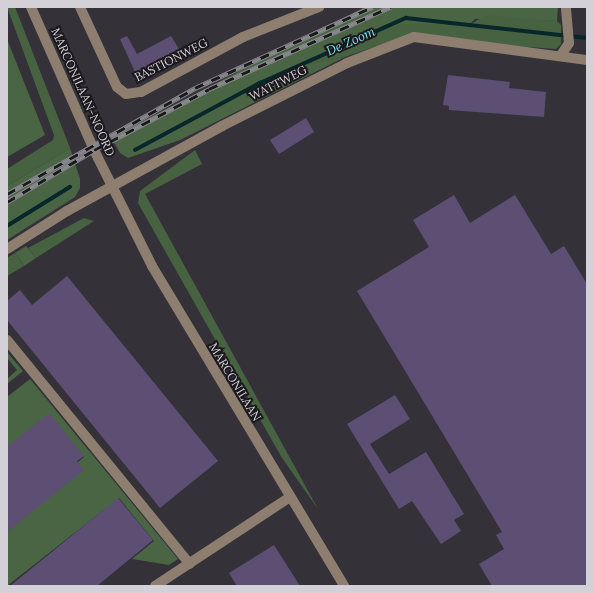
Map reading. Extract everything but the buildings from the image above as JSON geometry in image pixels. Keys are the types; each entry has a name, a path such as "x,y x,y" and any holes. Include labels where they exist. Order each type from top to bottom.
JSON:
{"street":[{"name":"MARCONILAAN-NOORD","path":"31,7 111,186"},
{"name":"BASTIONWEG","path":"80,7 117,88 126,94 141,92 243,37 319,7"},
{"path":"561,55 569,43 566,7"},
{"name":"WATTWEG","path":"7,249 111,186 347,63 414,37 561,55 587,60"},
{"name":"MARCONILAAN","path":"111,186 152,266 344,586"},
{"path":"7,340 190,564"},
{"path":"155,586 290,497"}],"green space":[{"path":"7,7 15,7 70,148 7,186 7,169 53,140 54,135"},
{"path":"365,7 558,7 557,21 475,19 469,25 458,23 357,39 308,64 345,57 180,140 128,158 120,153 111,137"},
{"path":"486,15 557,21 561,25 561,44 556,49 400,38 345,57 306,65 357,39 402,24 469,25"},
{"path":"7,39 45,135 7,157"},
{"path":"70,148 80,179 80,188 75,197 7,240 7,186"},
{"path":"195,150 202,164 145,194 318,509 282,458 138,203 140,191"},
{"path":"84,218 94,221 36,258 28,248"},
{"path":"26,246 36,258 24,266 15,253"},
{"path":"15,253 24,266 7,276 7,258"},
{"path":"7,352 23,371 7,384 7,379 17,370 7,358"},
{"path":"30,379 178,559 169,565 132,559 154,541 119,498 7,586 7,519 84,457 49,414 7,449 7,397"}],"waterway":[{"name":"De Zoom","path":"135,150 260,83 406,18 587,38"},
{"name":"De Zoom","path":"7,226 70,187"}],"railway":[{"path":"7,194 195,88 372,7"},
{"path":"7,202 94,150 209,89 390,7"}]}
